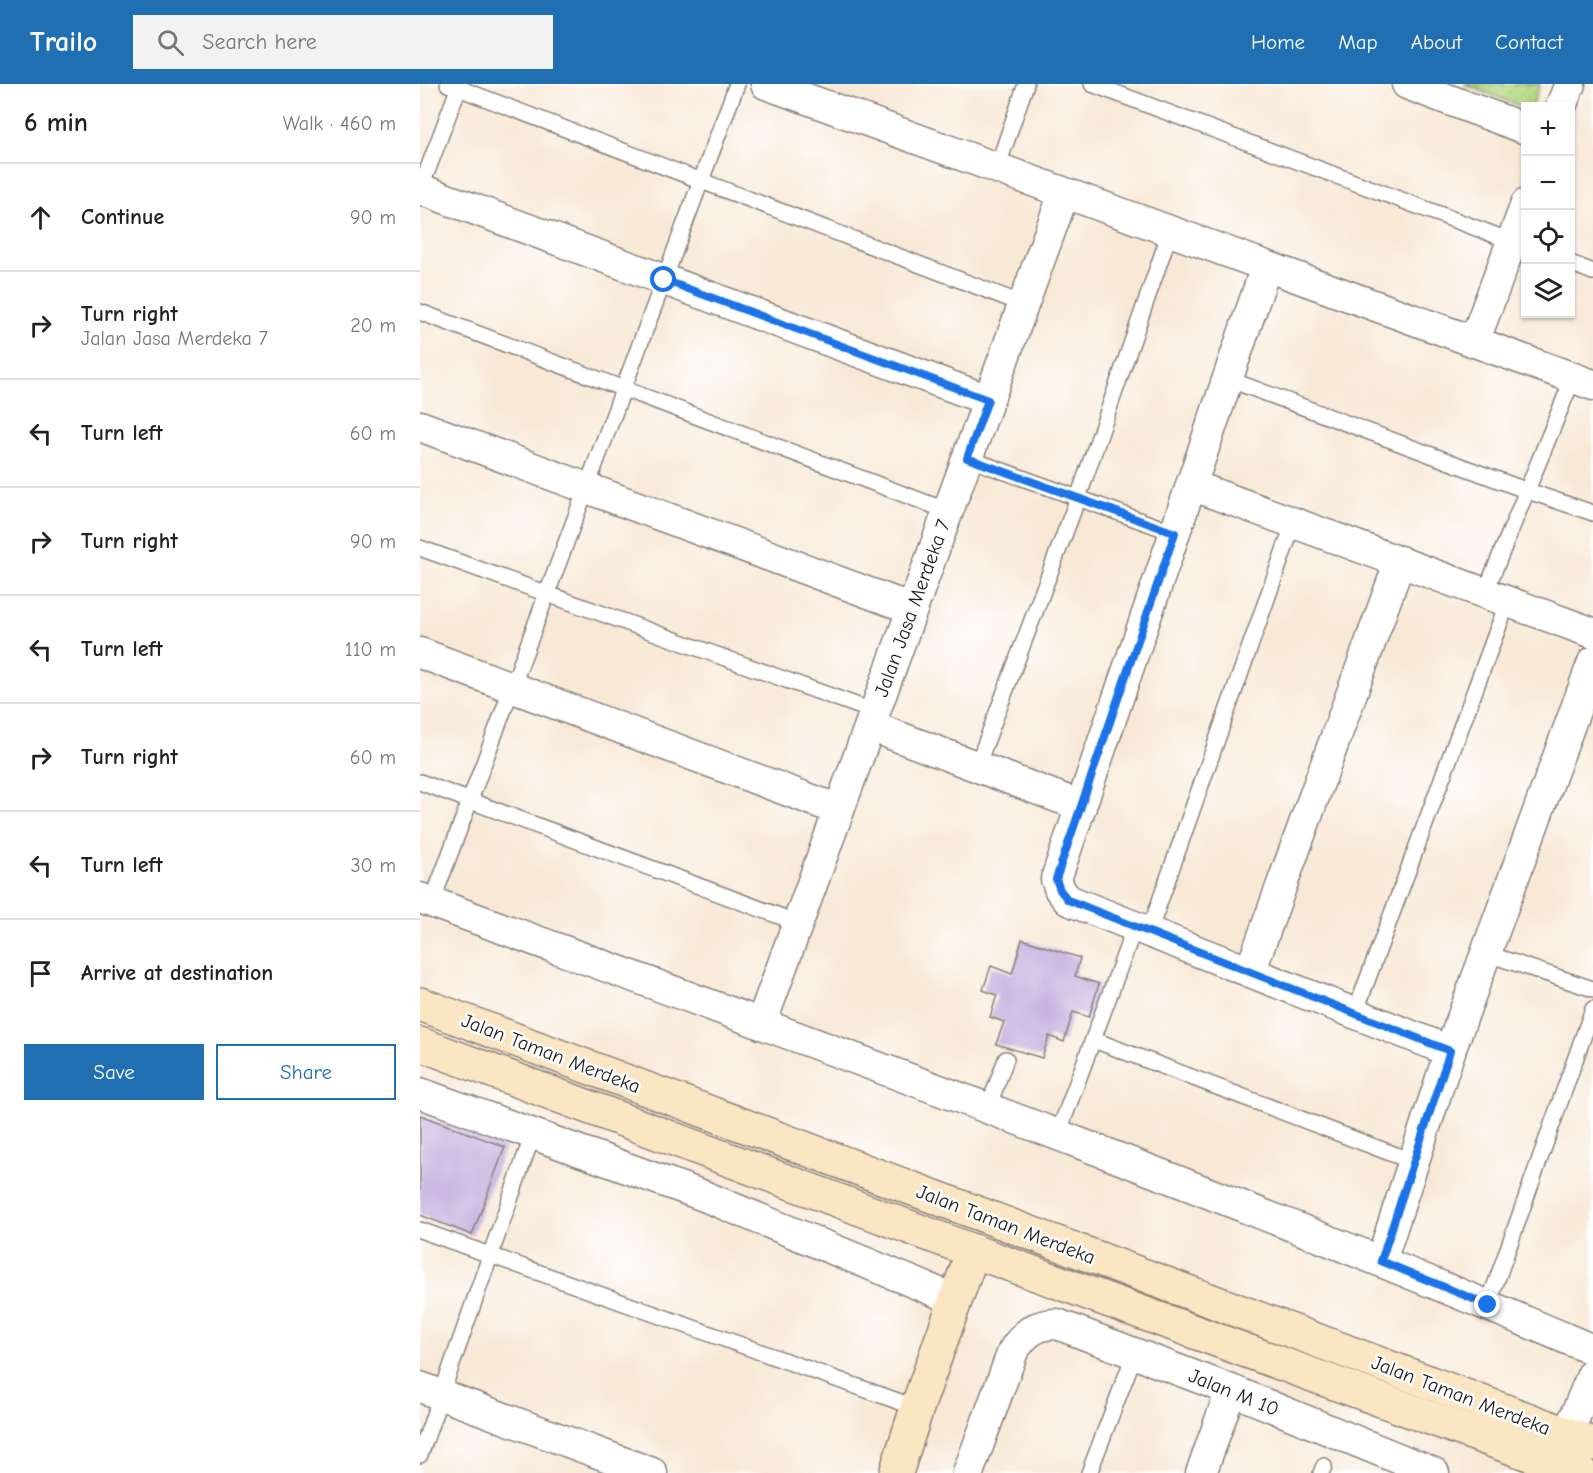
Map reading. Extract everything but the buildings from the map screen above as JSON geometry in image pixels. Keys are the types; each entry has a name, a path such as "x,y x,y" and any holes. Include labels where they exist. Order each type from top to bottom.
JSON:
{"main road":[{"name":"Jalan Taman Merdeka","path":"420,1004 1574,1454"},
{"name":"Jalan Taman Merdeka","path":"420,1044 973,1251 1574,1454"},
{"path":"896,1473 973,1251"}],"street":[{"path":"1407,84 1521,127"},
{"path":"1563,102 1570,84"},
{"path":"782,87 1064,193 1583,382"},
{"path":"420,190 988,400"},
{"name":"Jalan Jasa Merdeka 7","path":"761,1024 1064,193"},
{"path":"1474,342 1518,244 1525,210"},
{"path":"1266,267 1056,879 1060,890 1068,900 1450,1051"},
{"path":"420,426 912,609"},
{"path":"1191,484 1593,633"},
{"path":"1250,972 1400,561"},
{"path":"420,653 839,810"},
{"path":"1381,1261 1450,1051 1593,662"},
{"path":"872,719 977,766 1081,806"},
{"path":"426,900 1058,1134 1381,1261 1593,1350"},
{"path":"420,1093 704,1196 956,1300"},
{"name":"Jalan M 10","path":"968,1473 1013,1351 1032,1329 1044,1324 1057,1323 1232,1390 1434,1473"},
{"path":"1574,1454 1593,1372"},
{"path":"1201,1473 1232,1390"},
{"path":"430,1391 586,1462 652,1473"}],"lane":[{"path":"426,900 470,801 737,84"},
{"path":"997,168 1026,84"},
{"path":"1092,84 1518,244"},
{"path":"420,190 455,85 700,182 1023,304"},
{"path":"977,766 1078,498 1170,232"},
{"path":"1573,264 1593,272"},
{"path":"420,312 948,511"},
{"path":"1227,379 1593,513"},
{"path":"1356,1013 1496,597 1525,490 1583,382"},
{"path":"967,458 1175,533"},
{"path":"1058,1134 1094,1040 1142,929 1294,522"},
{"path":"420,548 547,594 872,719"},
{"path":"420,782 798,923"},
{"path":"1485,953 1593,989"},
{"path":"1488,1305 1593,1009"},
{"path":"1094,1040 1414,1162"},
{"path":"988,1108 1006,1059"},
{"path":"420,1455 430,1391 490,1255 533,1134"},
{"path":"420,1230 917,1408"},
{"path":"1089,1473 1135,1353"}],"green space":[{"path":"1464,84 1540,84 1533,102 1521,102 1521,106"}],"route":[{"path":"664,280 988,400 967,458 1175,533 1056,879 1060,890 1068,900 1450,1051 1381,1261 1488,1305"}]}
